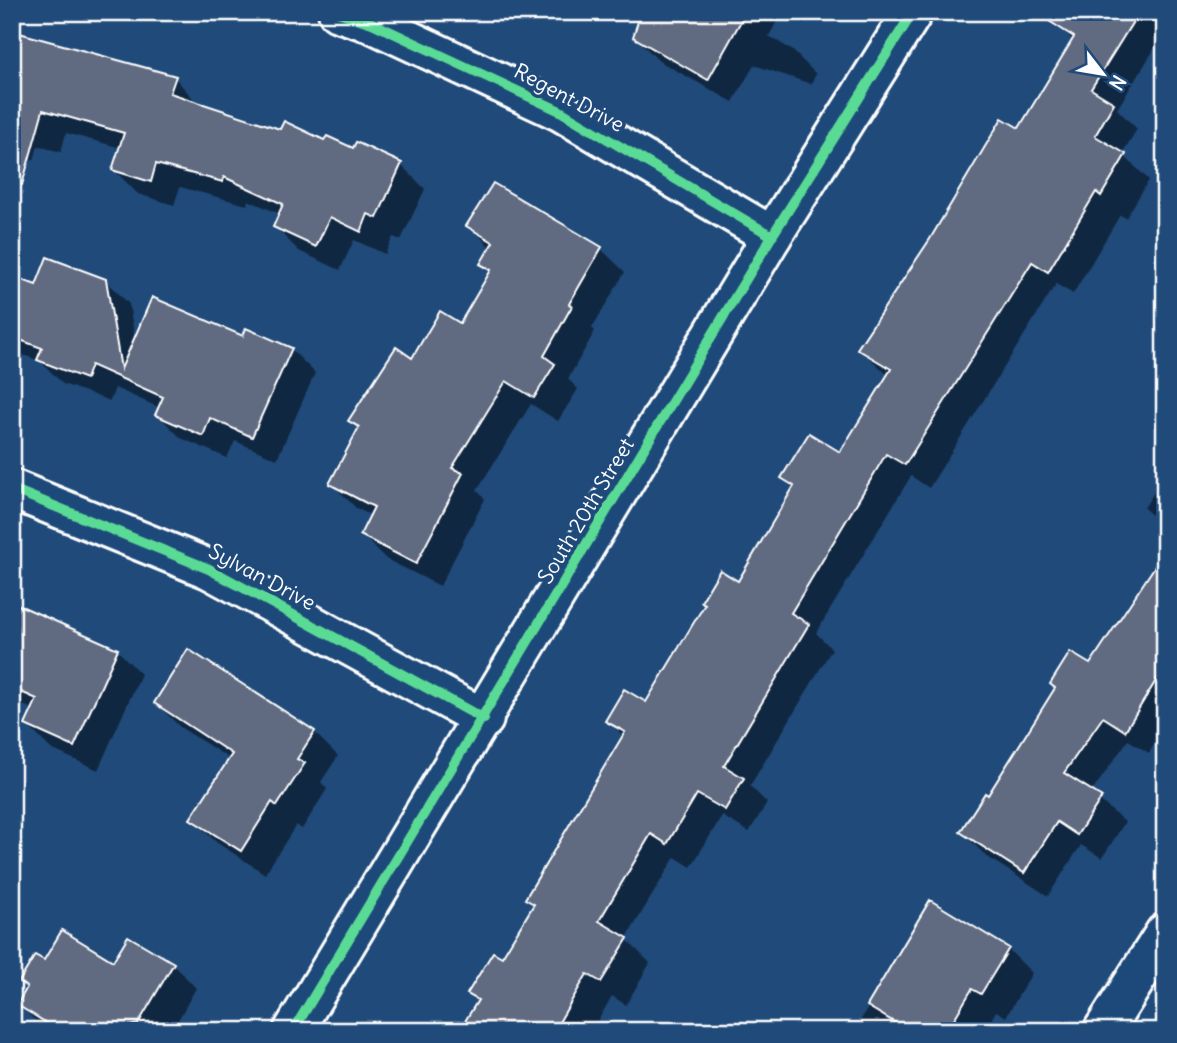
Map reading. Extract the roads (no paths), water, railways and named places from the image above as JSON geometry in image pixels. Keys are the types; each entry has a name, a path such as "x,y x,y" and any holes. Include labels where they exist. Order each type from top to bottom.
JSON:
{"street":[{"name":"Regent Drive","path":"338,12 372,23 560,111 772,236"},
{"name":"South 20th Street","path":"293,1031 484,719 772,236 914,12"},
{"name":"Sylvan Drive","path":"12,489 209,569 484,719"},
{"path":"1103,1031 1165,933"}]}
